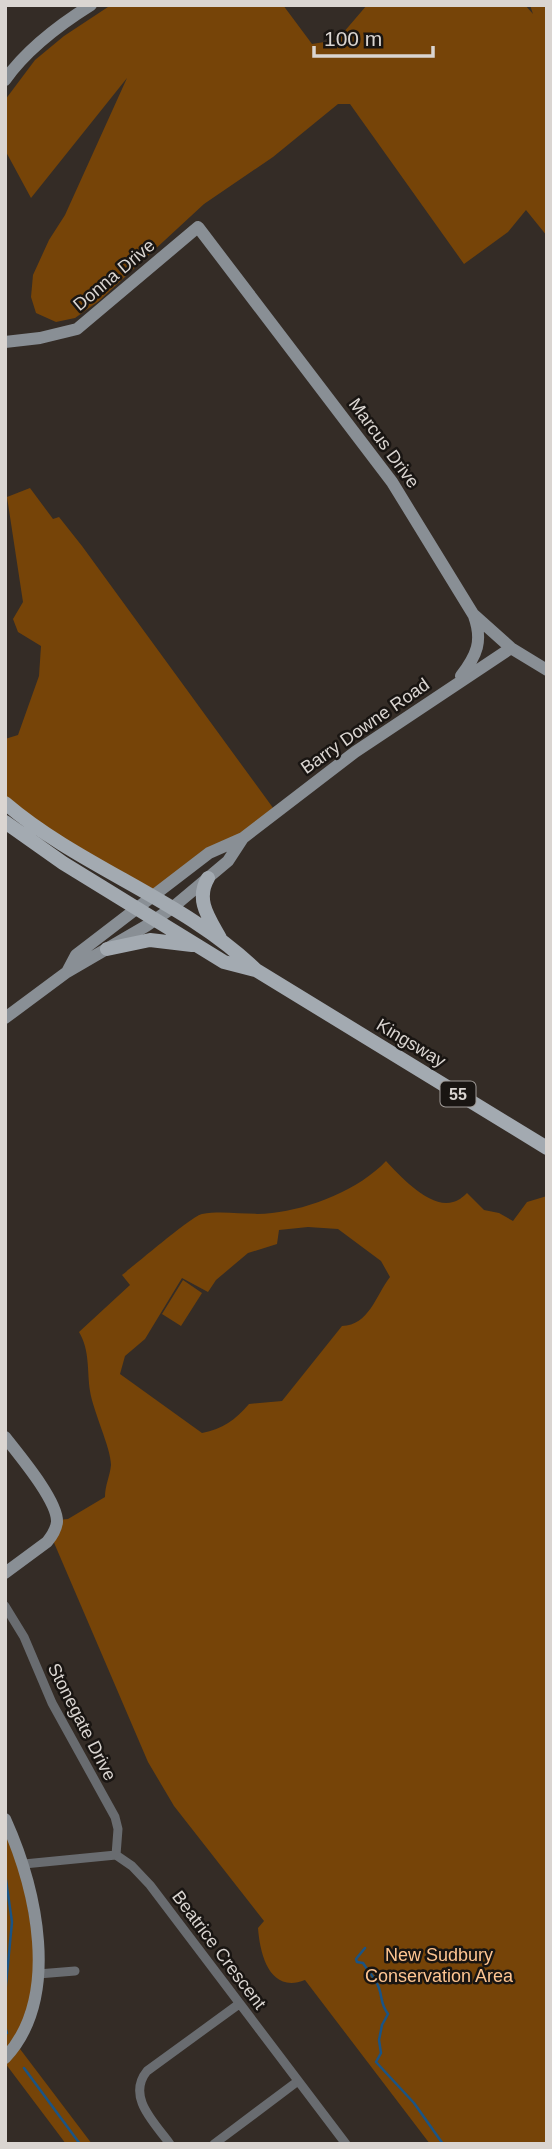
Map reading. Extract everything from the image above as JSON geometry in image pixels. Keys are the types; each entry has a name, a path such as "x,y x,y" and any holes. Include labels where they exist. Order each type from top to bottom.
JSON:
{"main road":[{"name":"Kingsway","path":"5,803 64,844 153,896 233,948 256,970 547,1148"},
{"name":"Kingsway","path":"5,822 52,856 224,962 256,970"},
{"path":"208,878 202,898 206,914 220,940"},
{"path":"107,949 150,940 202,948"}],"street":[{"path":"5,80 35,47 91,5"},
{"name":"Donna Drive","path":"5,342 40,338 77,328 198,227"},
{"name":"Marcus Drive","path":"198,227 392,482 473,614 510,648 547,670"},
{"path":"455,684 477,655 480,642 473,614"},
{"name":"Barry Downe Road","path":"67,972 76,955 209,853 243,838 355,752 510,648"},
{"name":"Barry Downe Road","path":"5,1018 67,972 172,908 228,861 243,838"},
{"path":"5,1437 35,1476 57,1520 47,1542 5,1573"},
{"name":"Stonegate Drive","path":"5,1606 24,1637 52,1703 115,1817 118,1829 116,1855"},
{"path":"5,1819 24,1864 34,1917 38,1974 36,1999 29,2021 19,2041 5,2058"},
{"path":"24,1864 116,1855"},
{"name":"Beatrice Crescent","path":"116,1855 132,1866 150,1885 346,2144"},
{"path":"38,1974 75,1971"},
{"path":"170,2144 142,2104 139,2093 142,2078 239,2004"},
{"path":"214,2144 298,2081"}],"green space":[{"path":"111,5 283,5 312,44 337,40 367,5 525,5 533,14 530,5 547,5 547,236 526,210 508,232 464,264 350,104 338,104 273,157 204,204 99,301 75,318 56,322 36,313 31,297 33,275 49,240 65,215 127,78 31,198 5,150 5,100 35,60 64,36"},
{"path":"30,488 53,519 59,517 82,546 276,812 153,896 5,801 5,739 18,735 39,676 41,646 18,632 13,619 23,602 7,497"},
{"name":"New Sudbury Conservation Area","path":"386,1161 416,1190 435,1201 453,1202 467,1193 484,1210 499,1213 513,1221 527,1202 547,1196 547,2144 430,2144 305,1980 283,1982 275,1977 261,1949 258,1928 264,1921 174,1806 148,1762 52,1538 58,1520 68,1519 105,1497 110,1458 92,1399 87,1353 79,1332 130,1285 122,1275 176,1231 202,1214 263,1214 287,1211 334,1196 375,1171","holes":["308,1227 338,1229 381,1261 390,1277 365,1315 359,1321 342,1326 282,1401 249,1404 228,1423 202,1433 120,1374 125,1356 145,1339 182,1278 208,1292 216,1280 248,1253 277,1244 279,1230"]},
{"path":"183,1280 202,1293 181,1326 162,1314"},
{"path":"5,1818 17,1845 39,1974 17,2045 92,2144 66,2144 5,2063"}],"waterway":[{"path":"5,1873 12,1922 5,1995"},
{"path":"365,1948 356,1959 357,1962 363,1963 376,1981 388,2014 382,2025 379,2040 381,2053 376,2062 414,2103 443,2144"},
{"path":"5,2026 7,2033"},
{"path":"24,2068 80,2144"}]}
